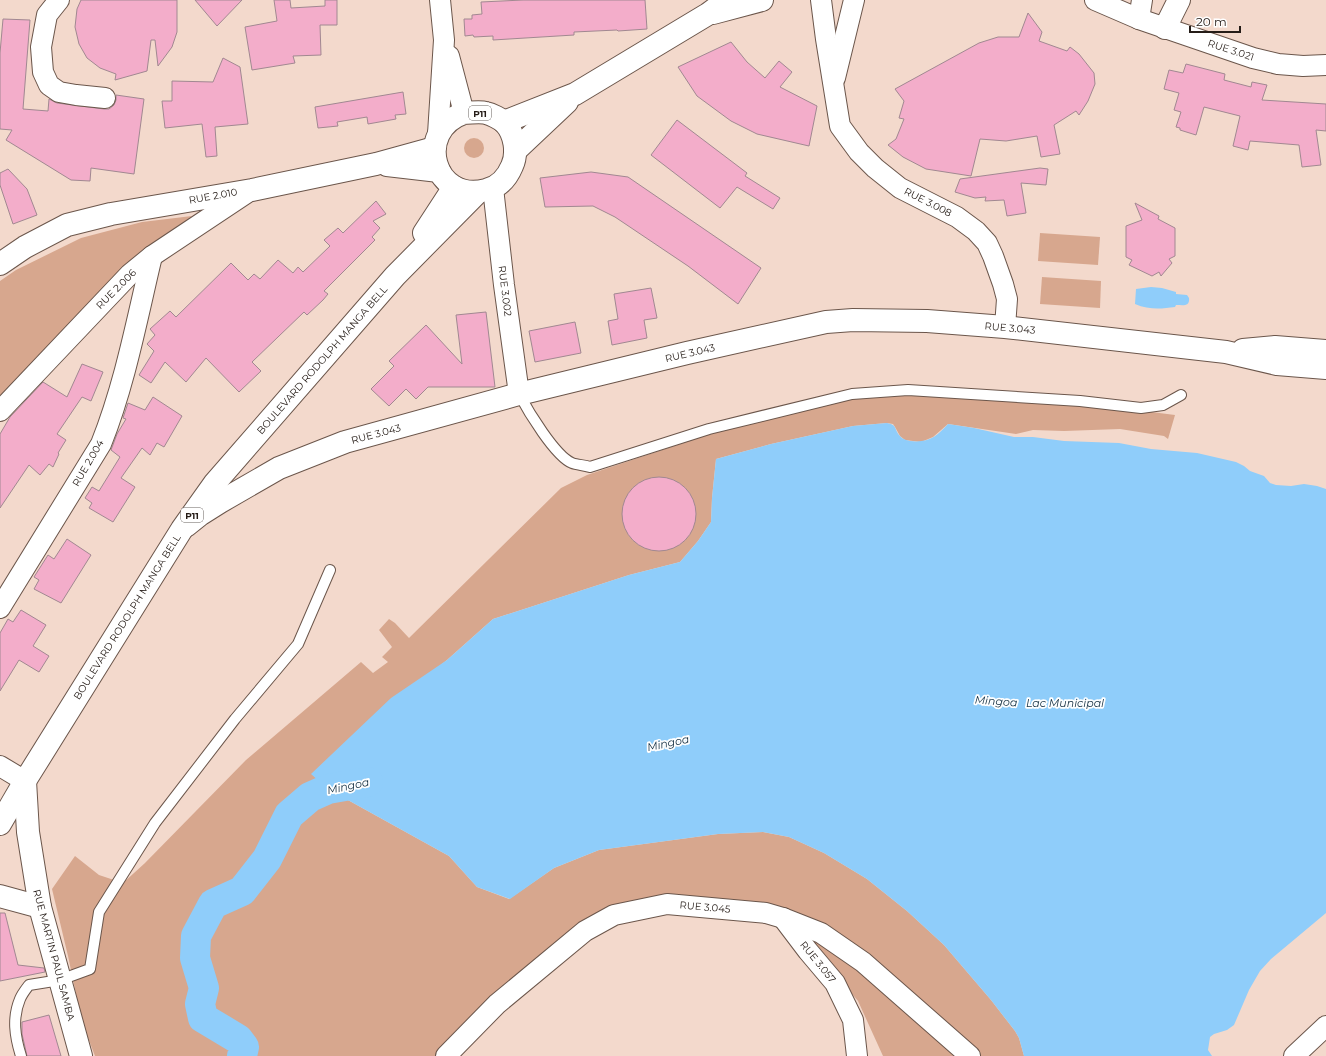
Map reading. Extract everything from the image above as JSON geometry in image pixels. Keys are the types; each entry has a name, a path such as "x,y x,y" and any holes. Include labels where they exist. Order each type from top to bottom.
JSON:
{"main road":[{"name":"P11","path":"504,122 575,94 708,14 727,0"},
{"name":"P11","path":"708,14 762,0"},
{"path":"1165,28 1179,0"},
{"name":"P11","path":"515,151 575,94"},
{"name":"P11","path":"395,276 485,190 502,182 510,173 514,163 514,142 504,122 486,113 464,113 456,116 449,120 443,127 436,141"},
{"path":"436,141 435,160 439,171 445,180 454,187 469,192 485,190"},
{"name":"RUE 2.010","path":"0,264 25,247 67,225 111,214 252,190 376,164 436,141"},
{"path":"376,164 439,171"},
{"path":"395,276 454,187"},
{"name":"BOULEVARD RODOLPH MANGA BELL","path":"0,824 25,781 182,529 214,484 395,276"},
{"name":"RUE 3.043","path":"182,529 201,514 220,502 286,466 345,442 519,394 687,353 826,322 853,320 920,321 1006,327 1226,352 1277,364 1326,368"},
{"name":"RUE 3.043","path":"1226,352 1275,347 1326,351"},
{"name":"RUE MARTIN PAUL SAMBA","path":"25,781 28,832 40,907 81,1056"},
{"path":"0,896 40,907"}],"street":[{"path":"59,0 48,15 41,47 43,72 49,85 59,92 105,98"},
{"path":"440,0 444,40 464,113"},
{"name":"RUE 3.008","path":"821,0 840,126 859,152 900,188 957,217 976,231 986,243 993,256 1003,284 1006,299 1006,327"},
{"path":"833,86 854,0"},
{"name":"RUE 3.021","path":"1095,0 1140,10 1165,28 1253,58 1278,64 1303,66 1326,65"},
{"path":"436,141 444,40"},
{"name":"RUE 2.006","path":"0,411 130,274 152,256 252,190"},
{"name":"RUE 3.002","path":"485,190 504,285 519,394"},
{"name":"RUE 2.004","path":"0,608 101,444 112,416 130,354 152,256"},
{"path":"0,766 25,781"},
{"name":"RUE 3.045","path":"446,1056 497,1004 585,930 614,915 667,904 766,913 821,933 863,962 970,1056"},
{"name":"RUE 3.057","path":"783,918 835,983 853,1020 857,1056"},
{"path":"1294,1056 1326,1026"}],"lane":[{"path":"519,394 530,413 555,449 571,462 590,467 709,429 852,394 908,390 1080,401 1141,408 1163,406 1181,395"},
{"path":"21,1056 16,1039 15,1021 20,998 29,985 60,980 90,969 99,912 155,823 235,719 298,644 330,570"}],"shaded area":[{"path":"470,138 478,138 484,144 484,152 478,158 470,158 464,152 464,144"},
{"path":"192,216 102,289 0,403 0,281 16,270 81,238 142,222"},
{"path":"1040,233 1100,237 1098,265 1038,261"},
{"path":"1042,277 1101,281 1100,308 1040,304"},
{"path":"904,395 1081,403 1175,415 1168,439 1164,436 1120,429 1064,431 1033,430 1016,434 948,424 933,437 921,442 905,440 900,436 893,424 887,423 853,426 771,444 716,459 711,522 698,541 680,562 629,575 493,619 447,660 345,743 312,774 328,789 449,856 477,887 509,899 554,868 599,850 718,834 763,832 789,837 824,853 867,879 907,911 944,945 991,1000 1015,1031 1019,1038 1024,1056 883,1056 858,1001 828,965 759,912 610,912 448,1056 95,1056 82,1022 52,889 75,856 99,875 123,883 145,863 246,760 361,662 373,673 388,662 382,657 392,647 379,630 389,619 395,623 409,638 561,488 587,475 707,435 851,399"}],"water":[{"path":"1151,287 1162,288 1176,292 1176,294 1187,295 1189,301 1186,305 1176,305 1175,307 1160,309 1135,304 1136,289"},
{"name":"Lac Municipal","path":"887,423 894,426 901,437 910,441 922,441 932,438 948,424 1014,437 1119,443 1151,449 1197,453 1236,462 1250,471 1264,476 1270,483 1276,485 1291,486 1304,484 1326,489 1326,913 1271,959 1260,971 1249,990 1234,1025 1227,1030 1214,1034 1210,1037 1208,1050 1212,1056 1024,1056 1019,1038 1015,1031 991,1000 944,945 907,911 867,879 824,853 789,837 763,832 718,834 599,850 554,868 510,899 477,887 449,856 328,789 311,774 391,698 447,660 493,619 629,575 680,562 698,541 711,522 716,459 771,444 853,426"}],"building":[{"path":"81,0 177,0 177,32 172,47 158,66 155,40 151,40 147,71 115,80 116,74 100,68 87,58 79,44 75,27 77,9"},
{"path":"195,0 242,0 217,26"},
{"path":"274,0 290,0 291,8 325,6 325,0 337,0 337,25 320,25 321,55 293,56 295,63 252,70 245,27 277,21"},
{"path":"523,0 645,0 647,29 574,32 574,35 493,40 493,36 465,36 464,19 472,19 472,15 482,14 481,2"},
{"path":"1028,13 1042,32 1039,41 1067,51 1070,47 1079,54 1094,73 1095,84 1088,101 1079,115 1076,111 1054,125 1060,154 1041,157 1037,136 1006,141 980,139 971,176 926,169 903,157 888,145 896,139 904,119 899,118 904,101 895,89 979,43 998,37 1019,37"},
{"path":"3,19 30,20 23,109 48,111 49,99 57,103 109,109 114,105 116,95 144,99 134,174 91,168 90,181 71,180 6,140 12,130 0,129 0,53"},
{"path":"731,42 747,62 765,78 779,61 792,72 780,87 817,106 809,146 757,134 731,121 697,96 678,67"},
{"path":"223,58 240,67 248,124 215,127 217,156 206,157 202,124 165,128 162,101 172,101 172,81 213,82"},
{"path":"1186,64 1225,74 1224,80 1251,87 1252,82 1267,85 1262,100 1326,104 1326,131 1316,130 1321,165 1302,167 1299,145 1250,141 1248,150 1233,146 1240,116 1204,107 1196,135 1180,130 1180,128 1176,127 1181,112 1174,110 1179,93 1164,89 1169,70 1183,73"},
{"path":"403,92 406,114 395,115 396,119 368,124 367,117 337,122 338,126 318,128 315,107"},
{"path":"677,120 747,173 745,176 780,198 773,209 737,187 720,208 651,155"},
{"path":"1040,168 1048,169 1046,185 1021,183 1026,213 1007,216 1004,200 985,201 986,197 975,198 955,192 960,179"},
{"path":"8,169 27,189 37,215 13,224 0,185 0,173"},
{"path":"591,172 628,177 761,268 738,304 688,266 615,217 593,206 545,207 540,178"},
{"path":"376,201 386,214 373,221 380,228 372,237 375,240 324,291 328,294 323,300 307,315 304,312 252,362 261,371 239,392 206,358 186,382 165,362 151,383 139,375 154,351 147,344 155,335 150,329 170,311 176,317 231,263 248,280 254,274 260,279 278,260 293,273 298,267 303,272 330,246 324,240 338,228 343,233"},
{"path":"1135,203 1159,216 1158,219 1175,228 1175,256 1169,259 1172,263 1161,276 1159,272 1152,276 1129,265 1132,260 1126,257 1126,226 1142,220"},
{"path":"651,288 657,318 644,320 647,338 612,345 608,321 618,319 614,294"},
{"path":"486,312 495,387 428,387 416,399 406,389 389,406 371,389 394,366 389,361 426,325 462,364 456,315"},
{"path":"575,322 581,353 535,362 529,331"},
{"path":"82,364 103,372 91,401 82,397 57,434 66,440 58,453 59,454 53,467 49,464 40,475 29,465 0,508 0,434 10,417 43,382 67,397"},
{"path":"153,397 182,416 164,447 157,443 150,455 142,448 121,478 135,487 113,522 89,508 92,503 85,498 92,487 99,491 120,457 111,450 117,434 126,419 123,418 128,403 145,410"},
{"path":"659,477 680,483 690,493 696,514 690,535 680,545 659,551 638,545 628,535 622,514 628,493 638,483"},
{"path":"67,539 91,555 61,603 34,589 39,580 34,577 48,555 54,559"},
{"path":"21,610 46,625 33,646 49,656 39,672 19,660 0,691 0,633 8,619 13,622"},
{"path":"0,913 5,913 18,965 44,968 45,972 0,981"},
{"path":"49,1015 61,1056 27,1056 22,1034 22,1022"}],"waterway":[{"name":"Mingoa","path":"242,1056 244,1047 238,1039 203,1018 200,1004 204,988 195,958 196,936 213,904 242,891 267,859 289,815 310,797 328,789 368,782"}]}
